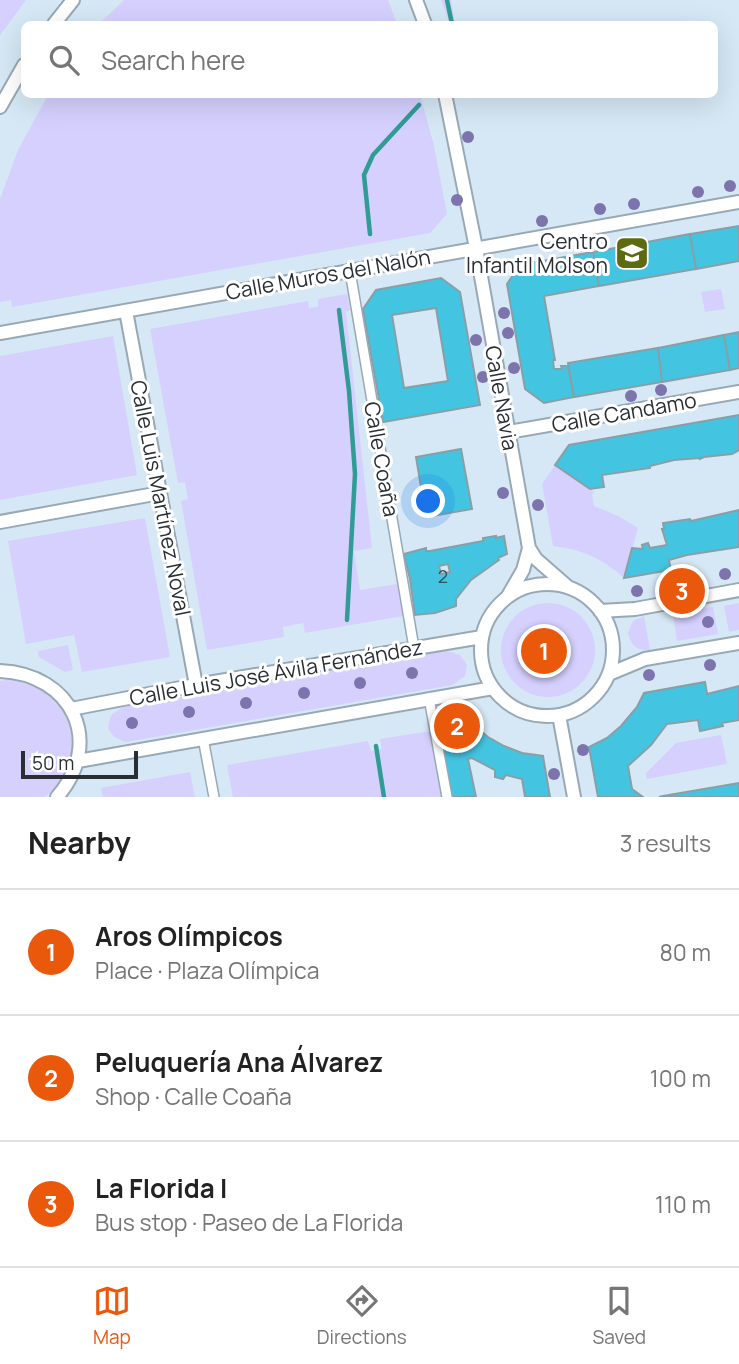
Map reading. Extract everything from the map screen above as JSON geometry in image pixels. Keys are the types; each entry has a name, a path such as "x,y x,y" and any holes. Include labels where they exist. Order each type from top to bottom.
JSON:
{"street":[{"path":"56,21 73,0"},
{"path":"416,0 424,21"},
{"path":"0,107 21,70"},
{"name":"Calle Navia","path":"446,98 476,248 529,548"},
{"name":"Calle Muros del Nalón","path":"0,333 739,202"},
{"name":"Calle Coaña","path":"350,271 414,648"},
{"name":"Calle Luis Martínez Noval","path":"126,311 196,685"},
{"name":"Calle Candamo","path":"508,432 739,392"},
{"path":"0,522 160,493"},
{"path":"529,548 536,559 600,611 609,626 613,643 609,674 593,698 578,709 559,715 541,716 524,712 509,704 493,688 482,662 482,637 496,609 508,596 523,570 529,548"},
{"path":"508,596 526,587 547,584 570,588"},
{"path":"600,611 635,609 739,590"},
{"name":"Calle Luis José Ávila Fernández","path":"71,709 482,637"},
{"path":"609,674 645,659 739,643"},
{"path":"0,671 19,672 40,679 58,692 71,709 80,743 78,761 69,783 57,797"},
{"path":"78,761 493,688"},
{"path":"429,698 447,797"},
{"path":"559,715 574,797"},
{"path":"203,738 214,797"}],"shaded area":[{"path":"0,0 26,0 0,35"},
{"path":"124,0 388,0 396,21 102,21"},
{"path":"441,0 451,0 454,21 449,21"},
{"path":"46,98 421,98 434,146 447,214 430,233 12,307 11,300 0,302 0,199 18,150"},
{"path":"721,289 725,309 705,312 701,292"},
{"path":"347,294 350,310 346,312 372,548 354,551 360,590 397,584 403,616 305,633 303,623 283,627 284,637 207,650 181,501 188,499 185,482 178,483 150,329 308,301 309,308 318,307 318,299"},
{"path":"113,336 137,475 0,500 0,356"},
{"path":"555,465 594,492 594,506 638,528 624,578 592,556 553,546 542,484"},
{"path":"145,518 170,657 82,672 74,635 26,644 8,541"},
{"path":"548,603 566,607 581,617 591,632 595,650 591,668 581,683 566,693 548,697 530,693 515,683 505,668 501,650 505,632 515,617 530,607"},
{"path":"739,603 739,630 729,632 724,606"},
{"path":"713,607 718,634 677,641 673,614"},
{"path":"644,616 650,650 635,647 628,633 633,621"},
{"path":"68,645 73,670 65,672 39,657 38,651"},
{"path":"446,651 460,655 467,665 465,676 452,685 126,742 114,737 108,728 111,715 123,707"},
{"path":"0,681 29,684 48,694 63,711 68,722 71,756 62,777 44,797 0,797"},
{"path":"431,731 442,797 233,797 227,765 368,741 371,751 382,749 380,739"},
{"path":"721,735 727,764 647,779 646,773 676,743"},
{"path":"190,772 195,797 103,797 101,788"}],"building":[{"path":"739,226 739,261 696,269 690,234"},
{"path":"690,234 696,269 599,286 593,252"},
{"path":"593,252 599,286 544,296 555,360 554,369 562,369 561,366 568,365 574,397 544,403 525,389 507,284 520,265"},
{"path":"441,278 460,292 480,405 383,422 363,309 376,290","holes":["436,308 448,381 404,388 392,315"]},
{"path":"739,332 739,368 730,370 724,335"},
{"path":"724,335 730,370 662,382 658,348"},
{"path":"658,348 662,382 574,397 568,363"},
{"path":"739,415 739,450 732,454 674,460 650,468 602,475 604,487 590,489 555,465 569,445"},
{"path":"461,449 472,509 426,517 416,457"},
{"path":"739,510 739,547 687,555 669,560 671,570 624,578 632,548 643,549 642,545 648,543 650,548 667,545 663,523 691,521"},
{"path":"504,536 507,554 471,580 456,599 456,606 435,613 415,615 404,554 426,548 426,551 430,551 483,541 483,538","holes":["448,564 450,572 441,574 439,566"]},
{"path":"705,682 707,694 739,686 739,720 700,731 698,720 667,724 651,745 628,766 632,789 643,797 598,797 589,747 607,738 621,726 637,707 644,693"},
{"path":"472,724 504,746 522,753 543,756 550,797 525,797 522,779 506,775 503,779 495,777 495,770 472,758 468,759 476,797 450,797 439,736 442,729"},
{"path":"739,783 739,797 659,797 663,796"}],"waterway":[{"path":"447,0 451,21"},
{"path":"370,234 364,175 373,155 419,105"},
{"path":"339,310 355,474 347,620"},
{"path":"376,746 384,797"}],"place":[{"name":"Centro Infantil Molson","path":"632,253"},
{"name":"La Florida I","path":"682,591"},
{"name":"Aros Olímpicos","path":"544,651"},
{"name":"Peluquería Ana Álvarez","path":"457,726"}]}
